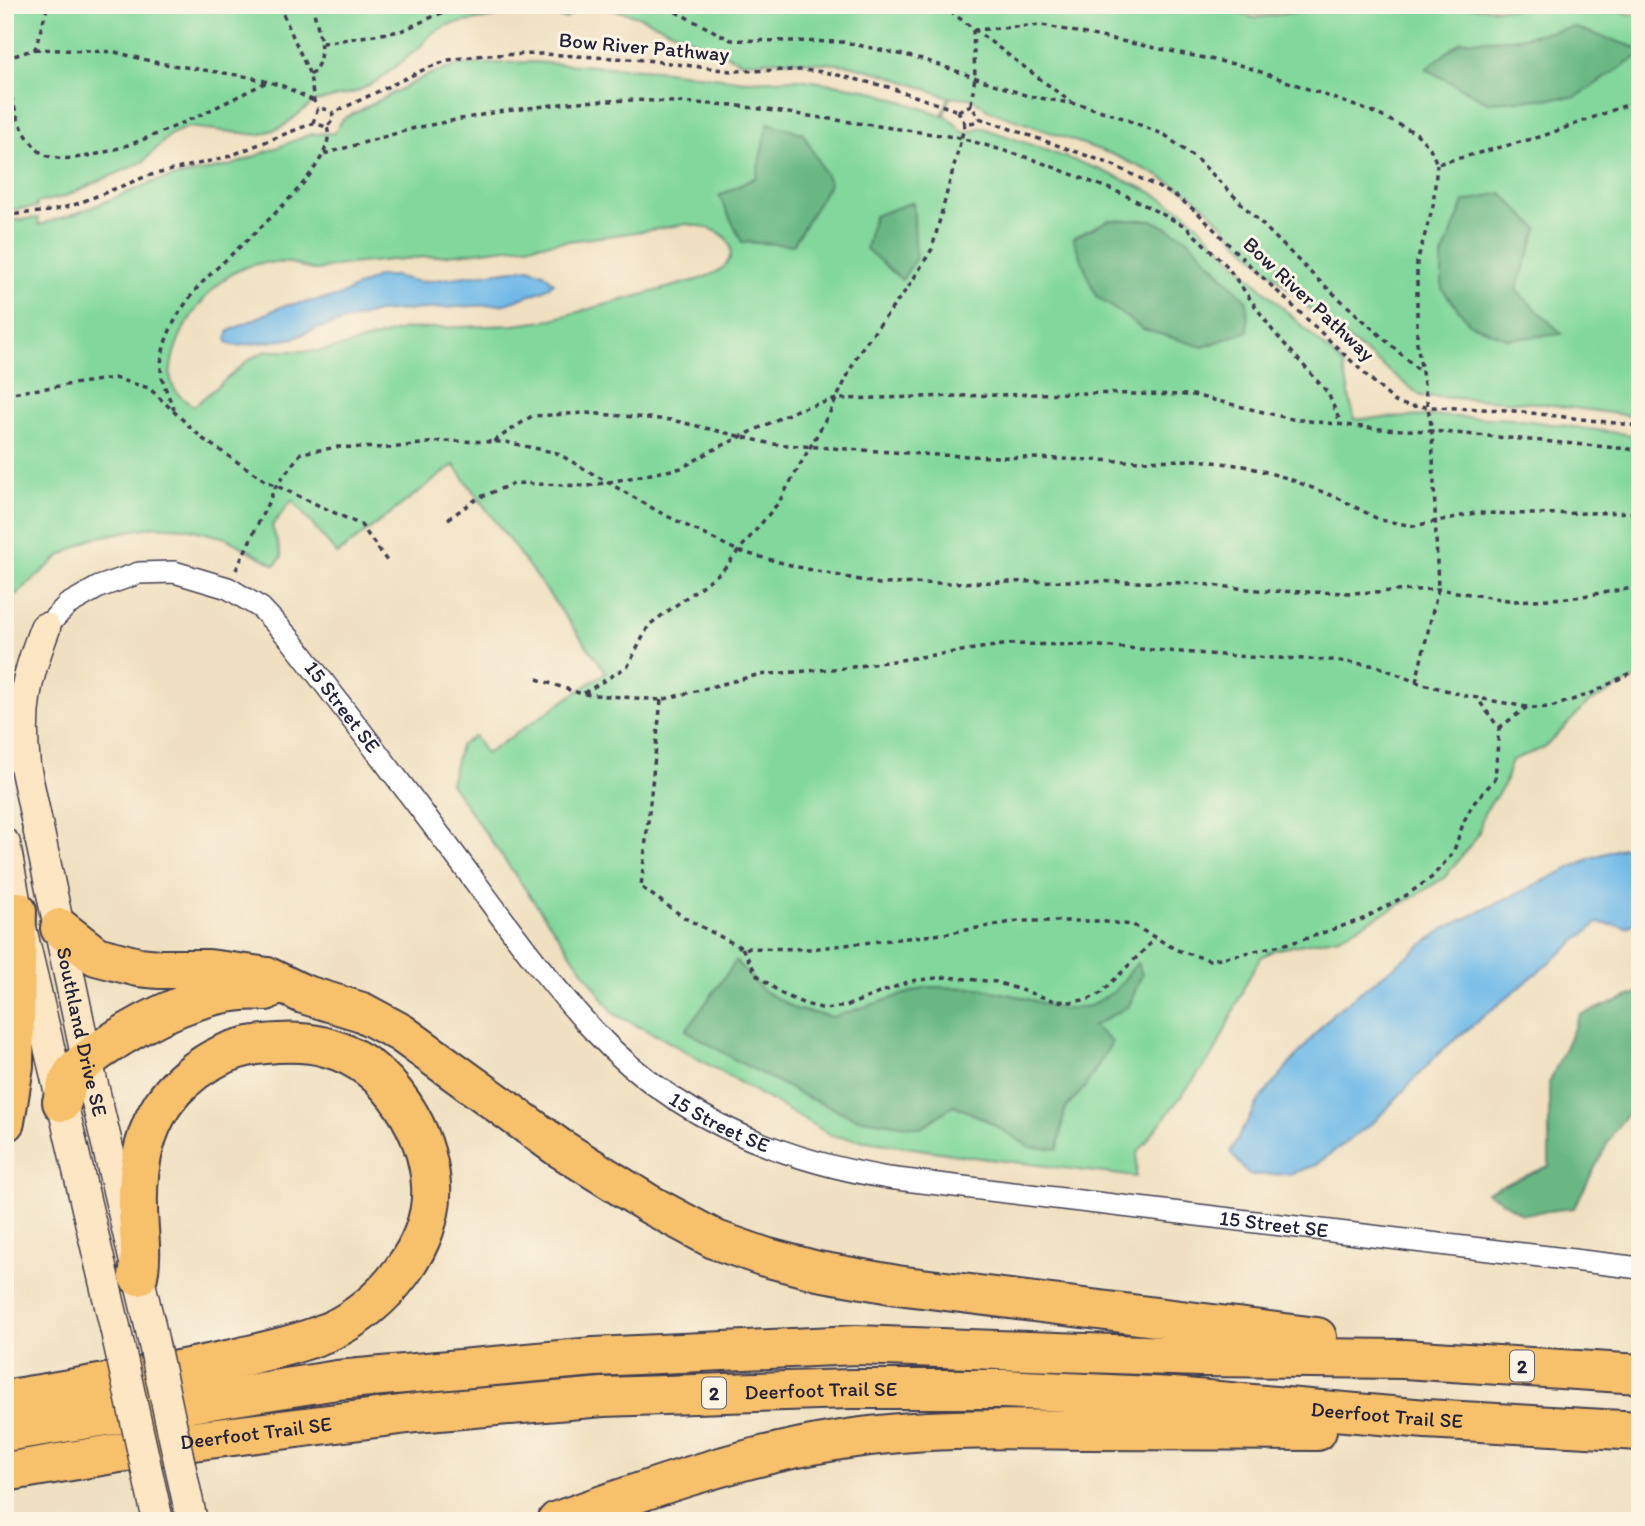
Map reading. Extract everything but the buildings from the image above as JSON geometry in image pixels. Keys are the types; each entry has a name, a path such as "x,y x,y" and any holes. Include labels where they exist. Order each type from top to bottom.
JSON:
{"highway":[{"path":"5,1122 15,1066 17,911"},
{"path":"60,928 96,956 138,967 209,969 268,977 303,994 362,1012 401,1033 558,1147 649,1204 716,1240 765,1257 897,1285 1370,1343 1404,1359"},
{"path":"62,1102 72,1074 87,1060 150,1019 183,1006 231,993 254,990 303,994"},
{"path":"5,1400 183,1370 285,1347 331,1330 359,1314 382,1296 399,1276 415,1251 428,1218 432,1187 426,1153 414,1120 391,1086 363,1062 328,1047 293,1042 255,1045 224,1053 177,1086 161,1107 145,1141 139,1171 138,1206 142,1258 138,1276"},
{"name":"Deerfoot Trail SE","path":"5,1432 337,1380 594,1356 856,1345 1200,1357 1404,1359 1640,1374"},
{"name":"Deerfoot Trail SE","path":"5,1472 186,1442 416,1413 617,1396 850,1389 1003,1389 1173,1396 1426,1419 1640,1432"},
{"path":"557,1521 690,1475 789,1450 894,1433 1006,1429 1373,1432 1426,1419"}],"main road":[{"path":"5,706 25,653 45,628"},
{"name":"Southland Drive SE","path":"45,628 34,657 23,704 21,728 25,766 87,1060 149,1321 192,1521"},
{"name":"Southland Drive SE","path":"5,844 17,911 158,1521"}],"street":[{"name":"15 Street SE","path":"45,628 67,605 99,587 139,573 174,572 228,588 261,608 291,640 513,933 593,1030 663,1090 736,1135 839,1170 888,1178 1640,1268"}],"path":[{"path":"35,49 48,5"},
{"path":"174,412 161,370 169,330 195,290 308,179 329,142 327,127 332,121 333,113 318,108 314,102 310,75 279,5"},
{"path":"310,75 316,71 322,43 312,5"},
{"path":"322,43 401,31 459,5"},
{"path":"657,5 731,40 844,42 922,59 1028,96 1115,115 1165,135 1201,163 1314,276 1422,373"},
{"path":"942,5 1074,104"},
{"path":"973,30 1042,25 1244,66 1375,113 1416,133 1430,148 1437,164 1433,206 1417,262 1417,344 1432,431 1437,589 1416,682"},
{"path":"965,124 975,122 979,118 971,105 975,77 973,30"},
{"path":"5,59 35,49 115,52 158,63 250,77 283,86 314,102"},
{"name":"Bow River Pathway","path":"333,113 449,60 477,55 532,54 646,60 732,71 825,72 888,87 958,111"},
{"path":"5,67 17,120 39,151 51,157 74,158 118,149 164,131 267,82"},
{"path":"324,154 415,128 497,112 577,102 633,100 733,105 961,138 1032,159 1124,194 1185,226 1226,265 1273,331 1328,393 1341,424"},
{"path":"1437,164 1544,136 1640,100"},
{"path":"582,694 628,666 649,625 722,571 779,502 837,399 859,352 909,286 932,249 965,124 958,111 971,105"},
{"path":"313,123 318,108"},
{"name":"Bow River Pathway","path":"979,118 1111,163 1176,196 1198,213 1395,402 1408,407 1506,410 1640,426"},
{"path":"5,215 51,211 74,205 147,176 227,157 313,123 327,127"},
{"path":"5,394 114,378 149,388 203,439 276,486 362,525 387,561"},
{"path":"448,519 478,498 515,483 587,486 682,468 799,409 837,399 1076,393 1193,395 1292,419 1640,450"},
{"path":"493,442 532,416 586,413 672,420 772,444 1003,457 1123,461 1198,460 1244,466 1287,478 1338,498 1380,520 1414,526 1475,513 1640,512"},
{"path":"228,588 276,486 300,453 338,447 391,447 442,441 506,442 557,453 661,513 738,551 879,584 1071,580 1191,583 1266,591 1352,593 1437,589 1514,601 1569,598 1640,587"},
{"path":"537,679 582,694 661,700 757,675 845,668 1009,643 1086,645 1332,660 1377,666 1416,682 1477,698 1527,707 1551,707 1590,694 1640,668"},
{"path":"661,700 641,887 685,918 742,948 809,949 943,934 1018,921 1097,922 1133,925 1177,950 1209,960 1302,940 1363,919 1405,896 1430,878 1454,853 1464,821 1473,804 1495,779 1499,728 1477,698"},
{"path":"1499,728 1527,707"},
{"path":"742,948 757,975 782,994 825,1009 846,1006 910,981 946,977 996,982 1055,1001 1089,999 1101,993 1156,938"}],"green space":[{"path":"5,5 587,5 565,19 535,10 447,25 431,34 420,47 379,80 356,92 314,102 282,127 259,135 188,127 171,134 143,162 63,197 36,203 37,207 5,210"},
{"path":"597,5 1218,5 1254,18 1406,5 1513,9 1594,6 1640,16 1640,417 1537,403 1421,396 1310,309 1208,209 1186,191 1114,155 987,110 979,102 950,97 944,115 966,133 981,127 1098,169 1147,190 1185,212 1343,364 1354,419 1430,416 1515,419 1640,436 1640,676 1588,703 1544,748 1512,760 1504,785 1484,813 1478,835 1445,877 1414,897 1339,937 1274,950 1261,957 1246,983 1215,1052 1137,1154 1136,1177 972,1157 833,1136 658,1036 614,1014 450,783 460,746 474,736 486,754 606,672 454,465 337,554 292,500 272,526 282,557 275,565 226,538 186,528 155,526 93,538 60,556 5,604 5,221 38,218 39,225 80,212 156,181 233,165 311,134 334,133 343,119 428,75 459,65 531,62 657,70 745,81 799,79 865,89 942,115 949,97 849,65 782,60 742,62 638,16","holes":["686,224 714,230 729,243 731,250 727,263 714,274 545,321 514,325 405,329 319,351 266,351 250,359 194,406 179,395 172,384 174,353 185,326 204,300 227,277 253,265 286,263 316,270"]},
{"path":"1573,27 1640,49 1640,55 1576,97 1487,102 1426,69 1461,41 1513,39"},
{"path":"768,123 803,133 830,183 793,245 742,242 719,196 756,177"},
{"path":"1501,193 1538,229 1516,290 1562,334 1508,339 1470,324 1442,289 1442,257 1464,202"},
{"path":"913,202 916,258 902,280 866,249 874,216"},
{"path":"1109,220 1152,220 1187,238 1247,301 1248,331 1203,347 1143,329 1096,296 1073,238"},
{"path":"736,961 762,990 798,1010 833,1017 927,987 979,988 1062,1009 1090,1006 1115,991 1137,963 1142,974 1129,1006 1093,1026 1112,1042 1085,1087 1065,1109 1058,1149 1030,1147 986,1120 954,1105 921,1128 856,1118 804,1096 737,1061 686,1030"},
{"path":"1640,992 1640,1098 1614,1131 1574,1208 1522,1214 1487,1192 1549,1166 1549,1083 1580,1015"}],"water":[{"path":"1228,5 1360,5 1256,14"},
{"path":"529,268 544,273 554,283 544,290 506,304 377,312 309,331 295,338 237,346 228,344 226,338 229,331 283,306 337,297 379,276 394,276 420,282"},
{"path":"1640,842 1640,921 1626,927 1598,923 1440,1052 1376,1120 1314,1166 1290,1174 1249,1175 1230,1152 1260,1099 1333,1013 1443,929 1591,858"}]}
